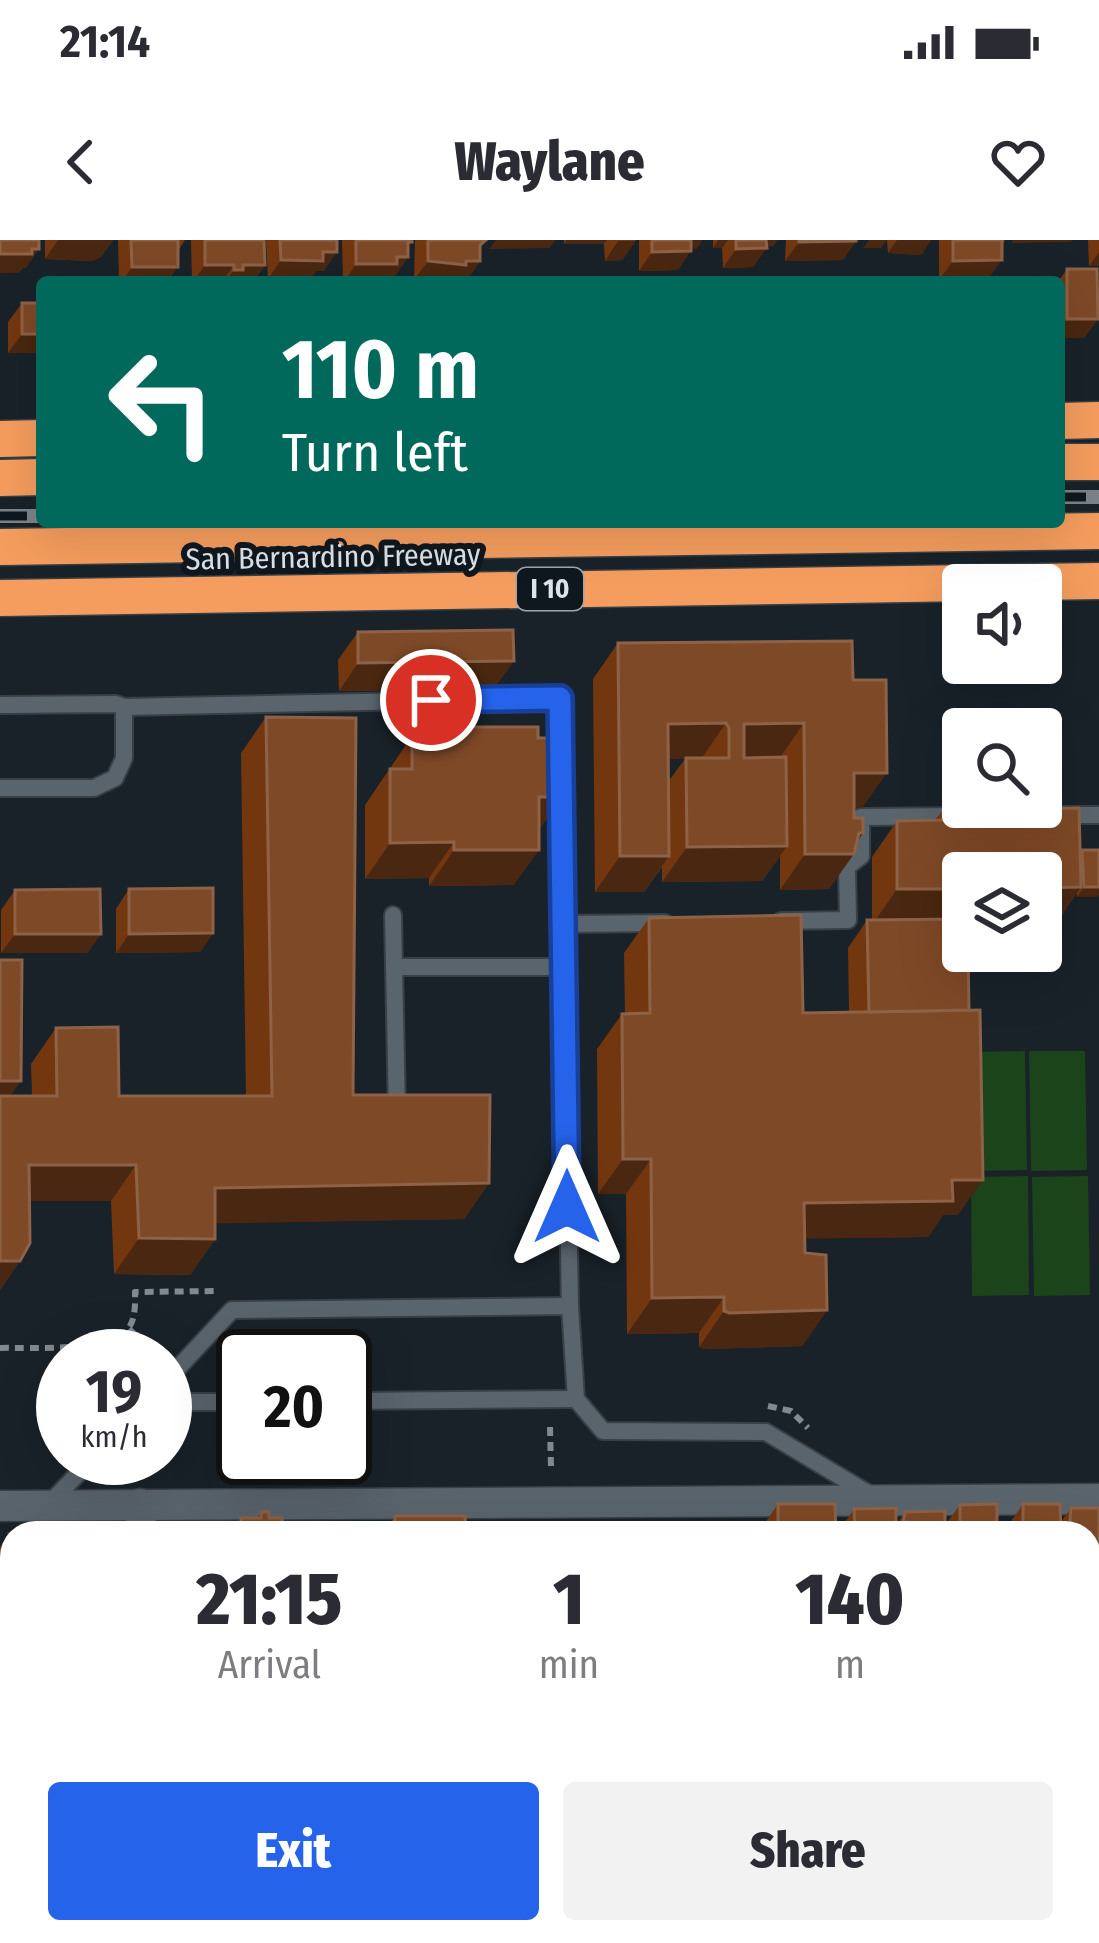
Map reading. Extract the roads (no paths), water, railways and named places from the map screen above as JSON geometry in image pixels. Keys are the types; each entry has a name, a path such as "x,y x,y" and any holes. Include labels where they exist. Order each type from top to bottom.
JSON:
{"highway":[{"path":"1065,421 1099,421"},
{"path":"0,439 36,438"},
{"path":"1065,462 1099,462"},
{"path":"0,478 36,477"},
{"path":"0,548 1099,531"},
{"name":"San Bernardino Freeway","path":"0,598 1099,580"}],"street":[{"path":"0,1506 48,1505 141,1519 436,1512 686,1518 882,1502 1099,1499"}],"lane":[{"path":"0,705 560,698 570,1306 576,1399 603,1432 766,1432 882,1502"},
{"path":"0,788 94,788 115,778 124,758 124,707"},
{"path":"1062,815 1099,815"},
{"path":"754,922 848,920 847,867 861,856 861,817 942,816"},
{"path":"393,915 397,1113"},
{"path":"564,924 682,923"},
{"path":"394,967 565,967"},
{"path":"192,1353 232,1310 570,1306"},
{"path":"372,1401 576,1399"},
{"path":"48,1505 67,1485"}],"railway":[{"path":"1065,497 1099,497"},
{"path":"0,516 36,516"}]}
